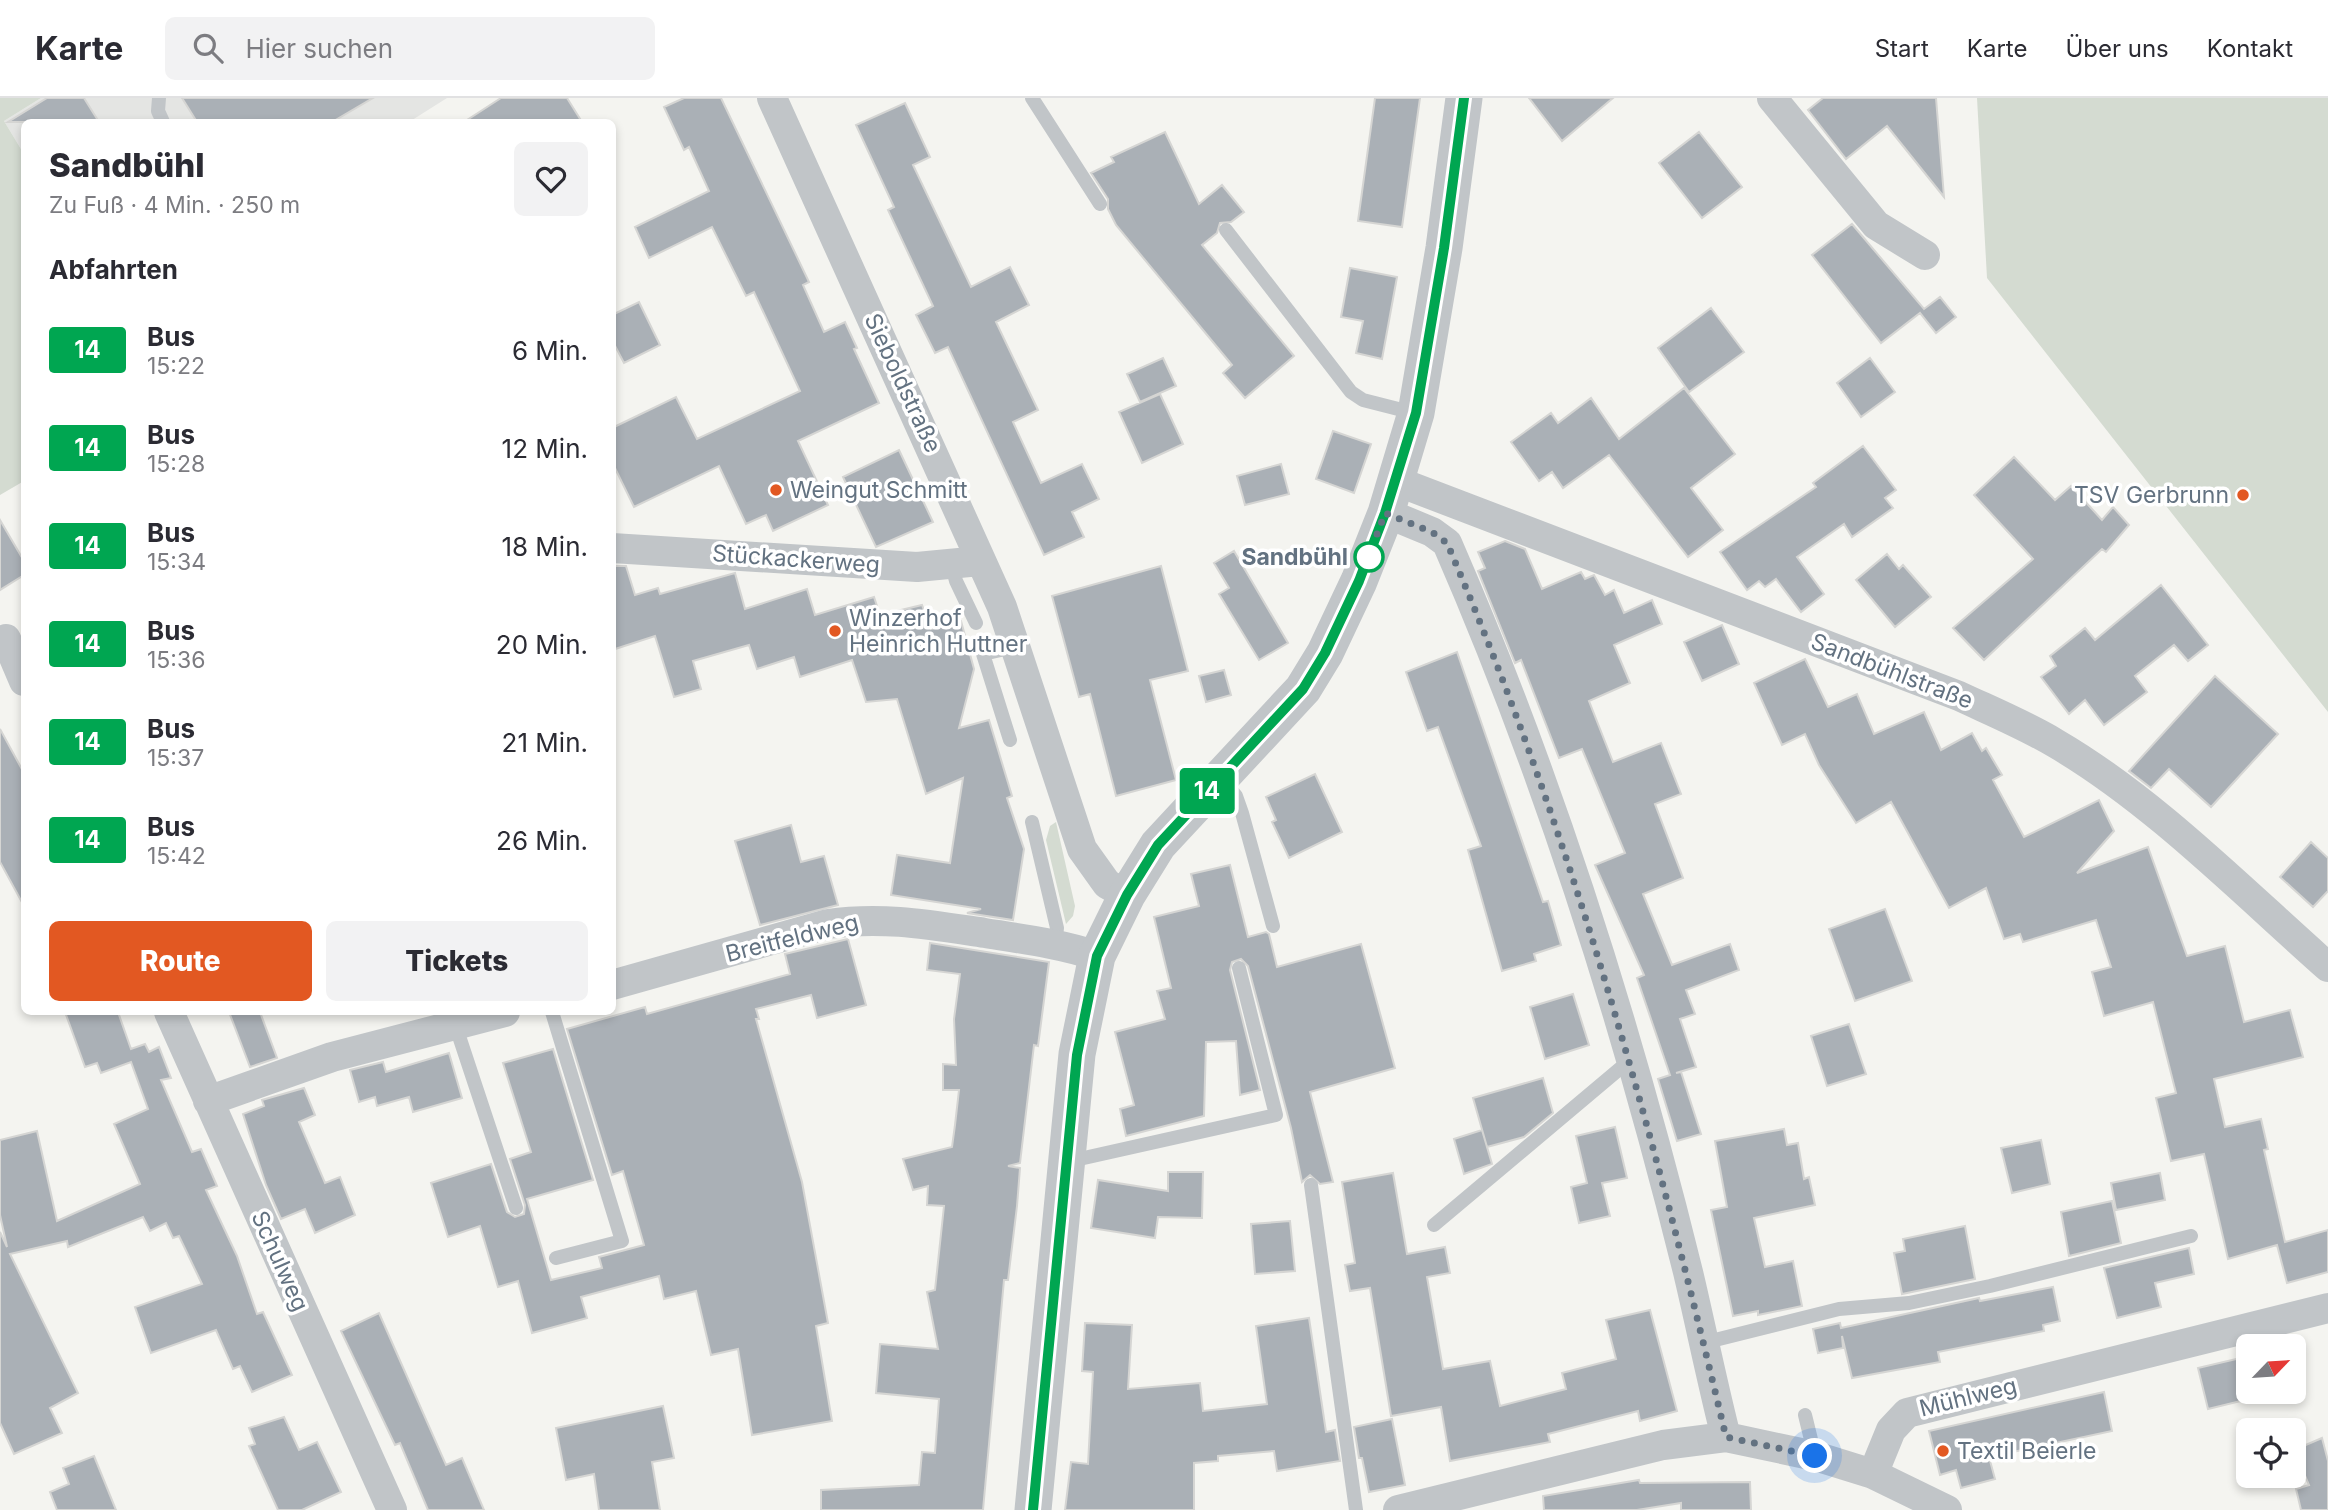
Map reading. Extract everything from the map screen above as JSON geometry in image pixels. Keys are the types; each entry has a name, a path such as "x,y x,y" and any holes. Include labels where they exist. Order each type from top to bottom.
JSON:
{"street":[{"name":"Sieboldstraße","path":"772,98 944,473 966,563 1002,607 1082,849 1107,884 1127,895"},
{"path":"1033,1510 1077,1055 1097,956 1127,895 1158,845 1282,715 1311,677 1359,581 1391,497 1416,413 1444,248 1464,98"},
{"path":"1772,98 1875,225 1926,255"},
{"path":"1391,497 1447,543 1553,814 1629,1061 1688,1274 1726,1437"},
{"name":"Sandbühlstraße","path":"1391,497 1959,696 2057,743 2158,817 2328,967"},
{"name":"Stückackerweg","path":"616,548 917,567 966,563"},
{"path":"10,636 21,671"},
{"name":"Breitfeldweg","path":"616,984 828,924 864,919 896,919 1055,945 1097,956"},
{"name":"Schulweg","path":"170,1015 392,1510"},
{"path":"208,1101 332,1057 491,1015"},
{"name":"Mühlweg","path":"1873,1474 1891,1430 1908,1413 2328,1308"},
{"path":"1398,1510 1473,1502 1663,1445 1726,1437 1815,1456 1873,1474 1947,1510"}],"lane":[{"path":"159,98 158,111 162,119"},
{"path":"1032,98 1100,204"},
{"path":"1226,230 1352,392 1363,400 1416,413"},
{"path":"966,563 956,581 976,623"},
{"path":"1010,740 983,654 1014,648"},
{"path":"1220,777 1236,796 1273,926"},
{"path":"1032,822 1057,928 1055,945"},
{"path":"1065,1162 1276,1115 1239,968"},
{"path":"553,1015 622,1241 556,1258"},
{"path":"455,1023 516,1208"},
{"path":"1434,1224 1629,1061"},
{"path":"1311,1185 1356,1510"},
{"path":"1703,1343 1839,1309 1909,1303 1990,1286 2191,1236"},
{"path":"1805,1415 1815,1456"}],"shaded area":[{"path":"0,98 41,98 4,121 21,149 21,483 0,495"},
{"path":"41,98 447,98 414,119 21,119 21,149 4,121"},
{"name":"TSV Gerbrunn","path":"1977,98 2328,98 2328,712 1987,278"},
{"path":"1056,822 1075,906 1073,916 1066,924 1046,840 1050,826"}],"building":[{"path":"47,98 84,98 97,119 21,119 21,122 8,122"},
{"path":"182,98 373,98 337,119 195,119"},
{"path":"501,98 567,98 580,119 469,119"},
{"path":"684,98 721,98 809,282 803,285 824,332 845,322 857,348 854,349 879,403 798,441 828,505 773,531 766,515 746,524 719,466 634,507 616,470 616,426 676,397 697,439 800,391 754,292 746,296 712,227 649,258 635,227 709,191 689,147 684,150 664,107"},
{"path":"1375,98 1420,98 1402,227 1358,221"},
{"path":"1529,98 1613,98 1562,141"},
{"path":"1823,98 1936,98 1944,197 1887,126 1846,159 1808,110"},
{"path":"905,103 930,157 913,165 971,287 1010,267 1029,305 996,322 1038,410 1013,422 1041,483 1082,464 1099,499 1072,512 1084,537 1044,555 948,347 935,353 916,315 933,306 888,210 894,207 856,125"},
{"path":"1165,132 1199,204 1222,185 1244,212 1231,222 1220,223 1217,233 1202,245 1294,356 1245,398 1223,373 1232,365 1116,225 1108,209 1108,199 1091,173 1114,162 1111,157"},
{"path":"1699,132 1742,187 1702,218 1659,163"},
{"path":"1852,224 1924,309 1940,297 1956,317 1936,333 1920,313 1881,343 1812,255"},
{"path":"1350,268 1397,277 1382,359 1356,353 1363,321 1341,317"},
{"path":"639,302 660,345 624,363 616,348 616,313"},
{"path":"1711,308 1744,352 1689,392 1658,348"},
{"path":"1163,358 1176,386 1140,402 1127,374"},
{"path":"1870,358 1895,392 1861,417 1837,383"},
{"path":"1684,388 1735,454 1691,488 1723,530 1688,557 1609,455 1563,488 1552,472 1539,481 1511,442 1551,413 1558,423 1591,398 1619,439"},
{"path":"1160,394 1183,444 1142,463 1119,412"},
{"path":"1333,431 1371,444 1354,493 1316,479"},
{"path":"1863,446 1896,490 1885,498 1893,508 1852,537 1844,524 1797,557 1824,594 1801,612 1776,579 1765,587 1759,581 1747,590 1720,552 1816,487 1813,483"},
{"path":"899,450 933,522 876,547 843,477"},
{"path":"2014,457 2055,500 2071,486 2102,520 2113,507 2129,525 2106,552 2102,549 1984,660 1953,628 2033,559 1974,495"},
{"path":"1281,464 1289,494 1245,505 1237,476"},
{"path":"0,520 21,556 21,577 0,590"},
{"path":"1505,541 1525,549 1542,589 1581,572 1585,579 1594,575 1605,595 1614,590 1624,613 1652,600 1662,624 1614,645 1630,683 1589,701 1613,762 1661,743 1681,794 1655,804 1683,878 1643,894 1672,965 1730,944 1739,970 1686,990 1695,1014 1680,1019 1696,1067 1676,1073 1681,1072 1701,1134 1677,1141 1658,1079 1670,1075 1637,978 1644,975 1595,865 1625,853 1582,749 1559,758 1521,660 1515,663 1478,571 1485,568 1478,552"},
{"path":"1234,551 1288,643 1259,660 1219,594 1229,588 1214,563"},
{"path":"1887,554 1899,569 1903,565 1931,597 1895,627 1856,580"},
{"path":"616,566 626,566 635,595 658,588 660,594 735,573 745,609 807,589 815,615 874,597 880,615 922,605 931,629 961,621 974,669 959,728 989,720 1012,796 1007,798 1024,849 1013,920 967,913 981,909 891,895 897,855 950,863 963,778 926,794 897,699 866,702 852,660 800,677 794,657 757,669 749,645 693,661 701,689 674,697 655,636 616,649"},
{"path":"1161,566 1188,671 1150,680 1176,780 1116,796 1090,694 1079,697 1052,596"},
{"path":"2161,585 2208,645 2188,661 2174,645 2135,676 2147,692 2104,725 2085,700 2069,714 2041,677 2056,666 2050,656 2085,628 2095,640"},
{"path":"1722,625 1739,664 1702,681 1684,642"},
{"path":"1457,652 1543,902 1548,901 1561,945 1534,954 1536,961 1502,971 1468,850 1481,846 1438,727 1427,731 1406,672"},
{"path":"1805,659 1828,707 1857,694 1874,734 1924,712 1941,750 1972,733 1982,751 1986,748 2002,775 1993,780 2024,837 2099,800 2114,831 2077,873 2148,847 2187,956 2225,946 2244,1022 2290,1010 2303,1057 2214,1079 2225,1127 2261,1119 2268,1149 2264,1150 2285,1242 2328,1230 2328,1272 2287,1283 2277,1245 2228,1259 2204,1154 2171,1161 2156,1098 2176,1093 2153,1002 2104,1016 2092,972 2111,967 2096,920 2023,942 2020,934 2004,939 1986,888 1949,908 1891,802 1856,823 1819,765 1805,734 1782,745 1754,683"},
{"path":"1224,670 1231,695 1206,702 1199,676"},
{"path":"2215,676 2278,734 2211,807 2169,769 2151,788 2129,771"},
{"path":"0,729 21,768 21,900 0,862"},
{"path":"1315,774 1342,832 1289,858 1272,822 1276,820 1266,797"},
{"path":"791,825 801,862 824,856 838,905 760,925 735,841"},
{"path":"2311,842 2328,858 2328,891 2313,907 2280,877"},
{"path":"1230,865 1248,937 1266,932 1269,934 1277,967 1361,944 1395,1068 1310,1092 1333,1182 1320,1184 1310,1175 1302,1182 1291,1128 1248,966 1241,959 1232,962 1230,970 1260,1090 1240,1095 1236,1041 1206,1042 1204,1116 1126,1136 1120,1109 1134,1105 1115,1032 1165,1019 1157,991 1171,988 1154,917 1199,906 1191,874"},
{"path":"1885,909 1912,981 1855,1001 1829,929"},
{"path":"848,939 866,1005 817,1018 811,995 756,1009 759,1019 756,1019 802,1182 828,1323 816,1326 832,1421 752,1435 738,1349 711,1355 696,1291 664,1299 659,1276 581,1297 587,1318 532,1333 518,1281 498,1287 480,1226 448,1237 431,1183 491,1164 507,1212 515,1217 524,1214 525,1205 510,1159 531,1152 503,1063 553,1049 593,1180 527,1199 551,1280 602,1268 599,1257 644,1245 623,1171 612,1175 567,1029 645,1007 647,1014 790,974 785,954"},
{"path":"930,943 1049,962 1038,1046 1034,1045 1020,1163 1008,1166 1020,1168 1008,1280 1004,1280 983,1510 821,1510 821,1490 919,1485 922,1452 935,1453 939,1399 876,1393 880,1344 938,1349 927,1292 935,1290 944,1206 927,1205 928,1186 913,1190 903,1159 952,1147 955,1125 959,1090 943,1090 943,1064 956,1065 954,1019 960,974 927,970"},
{"path":"1573,994 1589,1045 1545,1059 1530,1007"},
{"path":"66,1015 119,1015 131,1049 145,1044 149,1052 159,1047 171,1078 161,1080 192,1152 201,1149 217,1186 206,1190 237,1256 257,1314 263,1312 292,1375 252,1392 240,1366 233,1369 216,1330 151,1353 135,1307 202,1284 179,1236 173,1238 166,1223 150,1231 143,1217 68,1247 67,1241 10,1254 78,1393 50,1408 62,1433 14,1454 0,1423 0,1232 7,1247 0,1215 0,1140 37,1131 57,1221 140,1184 114,1124 148,1109 131,1062 101,1073 97,1063 85,1067"},
{"path":"230,1015 261,1015 277,1058 250,1067"},
{"path":"1849,1024 1866,1074 1827,1086 1811,1036"},
{"path":"449,1053 462,1098 413,1112 409,1097 377,1106 375,1097 359,1102 350,1070 383,1062 386,1072"},
{"path":"1543,1078 1553,1113 1524,1137 1487,1147 1473,1098"},
{"path":"304,1088 315,1115 299,1122 325,1183 340,1177 355,1215 315,1233 305,1209 281,1219 266,1185 243,1114 264,1106 262,1100"},
{"path":"1615,1127 1627,1178 1602,1183 1610,1216 1579,1223 1571,1187 1587,1183 1576,1136"},
{"path":"1784,1129 1787,1145 1798,1143 1804,1179 1809,1177 1815,1205 1754,1218 1765,1267 1793,1261 1802,1306 1758,1315 1758,1311 1733,1316 1711,1210 1727,1207 1715,1141"},
{"path":"1482,1130 1492,1164 1464,1174 1454,1139"},
{"path":"2041,1140 2050,1184 2012,1193 2001,1148"},
{"path":"1168,1172 1203,1172 1202,1218 1158,1217 1155,1238 1091,1228 1098,1180 1168,1191"},
{"path":"1393,1173 1407,1254 1445,1247 1450,1273 1427,1277 1443,1369 1490,1361 1500,1406 1566,1389 1562,1373 1616,1359 1606,1320 1650,1310 1677,1411 1640,1421 1638,1411 1548,1434 1550,1442 1450,1461 1441,1407 1391,1416 1370,1288 1350,1291 1345,1265 1355,1263 1342,1182"},
{"path":"2160,1173 2165,1200 2116,1210 2111,1183"},
{"path":"2112,1201 2121,1243 2069,1256 2061,1212"},
{"path":"1290,1221 1295,1271 1255,1274 1251,1224"},
{"path":"1965,1226 1975,1279 1902,1294 1894,1253 1905,1251 1903,1239"},
{"path":"2189,1248 2194,1274 2155,1283 2161,1307 2117,1318 2104,1268"},
{"path":"2053,1287 2060,1321 2043,1325 2044,1331 1938,1352 1940,1362 1852,1378 1842,1336 1843,1348 1818,1353 1813,1329 1840,1323 1841,1328 1979,1298 1980,1301"},
{"path":"379,1313 446,1465 462,1458 484,1510 428,1510 400,1443 395,1445 341,1331"},
{"path":"1309,1318 1326,1432 1335,1430 1340,1461 1277,1471 1274,1451 1218,1456 1218,1461 1194,1463 1194,1510 1065,1510 1071,1462 1088,1464 1093,1372 1082,1371 1085,1323 1132,1325 1128,1389 1200,1383 1203,1411 1267,1404 1256,1326"},
{"path":"2236,1359 2236,1402 2208,1409 2198,1368"},
{"path":"2104,1392 2112,1431 1989,1457 1995,1479 1961,1488 1956,1470 1940,1475 1929,1431"},
{"path":"663,1406 674,1458 652,1462 660,1510 599,1510 594,1474 566,1480 556,1428"},
{"path":"284,1417 299,1450 317,1442 341,1492 302,1510 278,1510 249,1446 255,1444 249,1428"},
{"path":"1392,1419 1405,1485 1369,1492 1354,1427"},
{"path":"2322,1438 2328,1461 2328,1510 2301,1510 2296,1489 2309,1485 2306,1478 2306,1445"},
{"path":"94,1456 116,1510 57,1510 50,1492 69,1484 63,1468"},
{"path":"1639,1480 1640,1483 1750,1482 1751,1510 1681,1510 1681,1503 1637,1510 1544,1510 1543,1496"}],"bus line":[{"name":"14","path":"1033,1510 1077,1055 1097,956 1127,895 1158,845 1282,715 1303,689 1325,653 1359,581 1385,513 1416,413 1444,248 1464,98"}],"place":[{"name":"Weingut Schmitt","path":"776,490"},
{"name":"TSV Gerbrunn","path":"2243,495"},
{"name":"Sandbühl","path":"1369,557"},
{"name":"Winzerhof Heinrich Huttner","path":"835,631"},
{"name":"Textil Beierle","path":"1943,1451"}],"route":[{"path":"1369,557 1366,563 1385,513 1432,532 1447,543 1553,814 1619,1023 1688,1274 1726,1437 1815,1456"}]}
